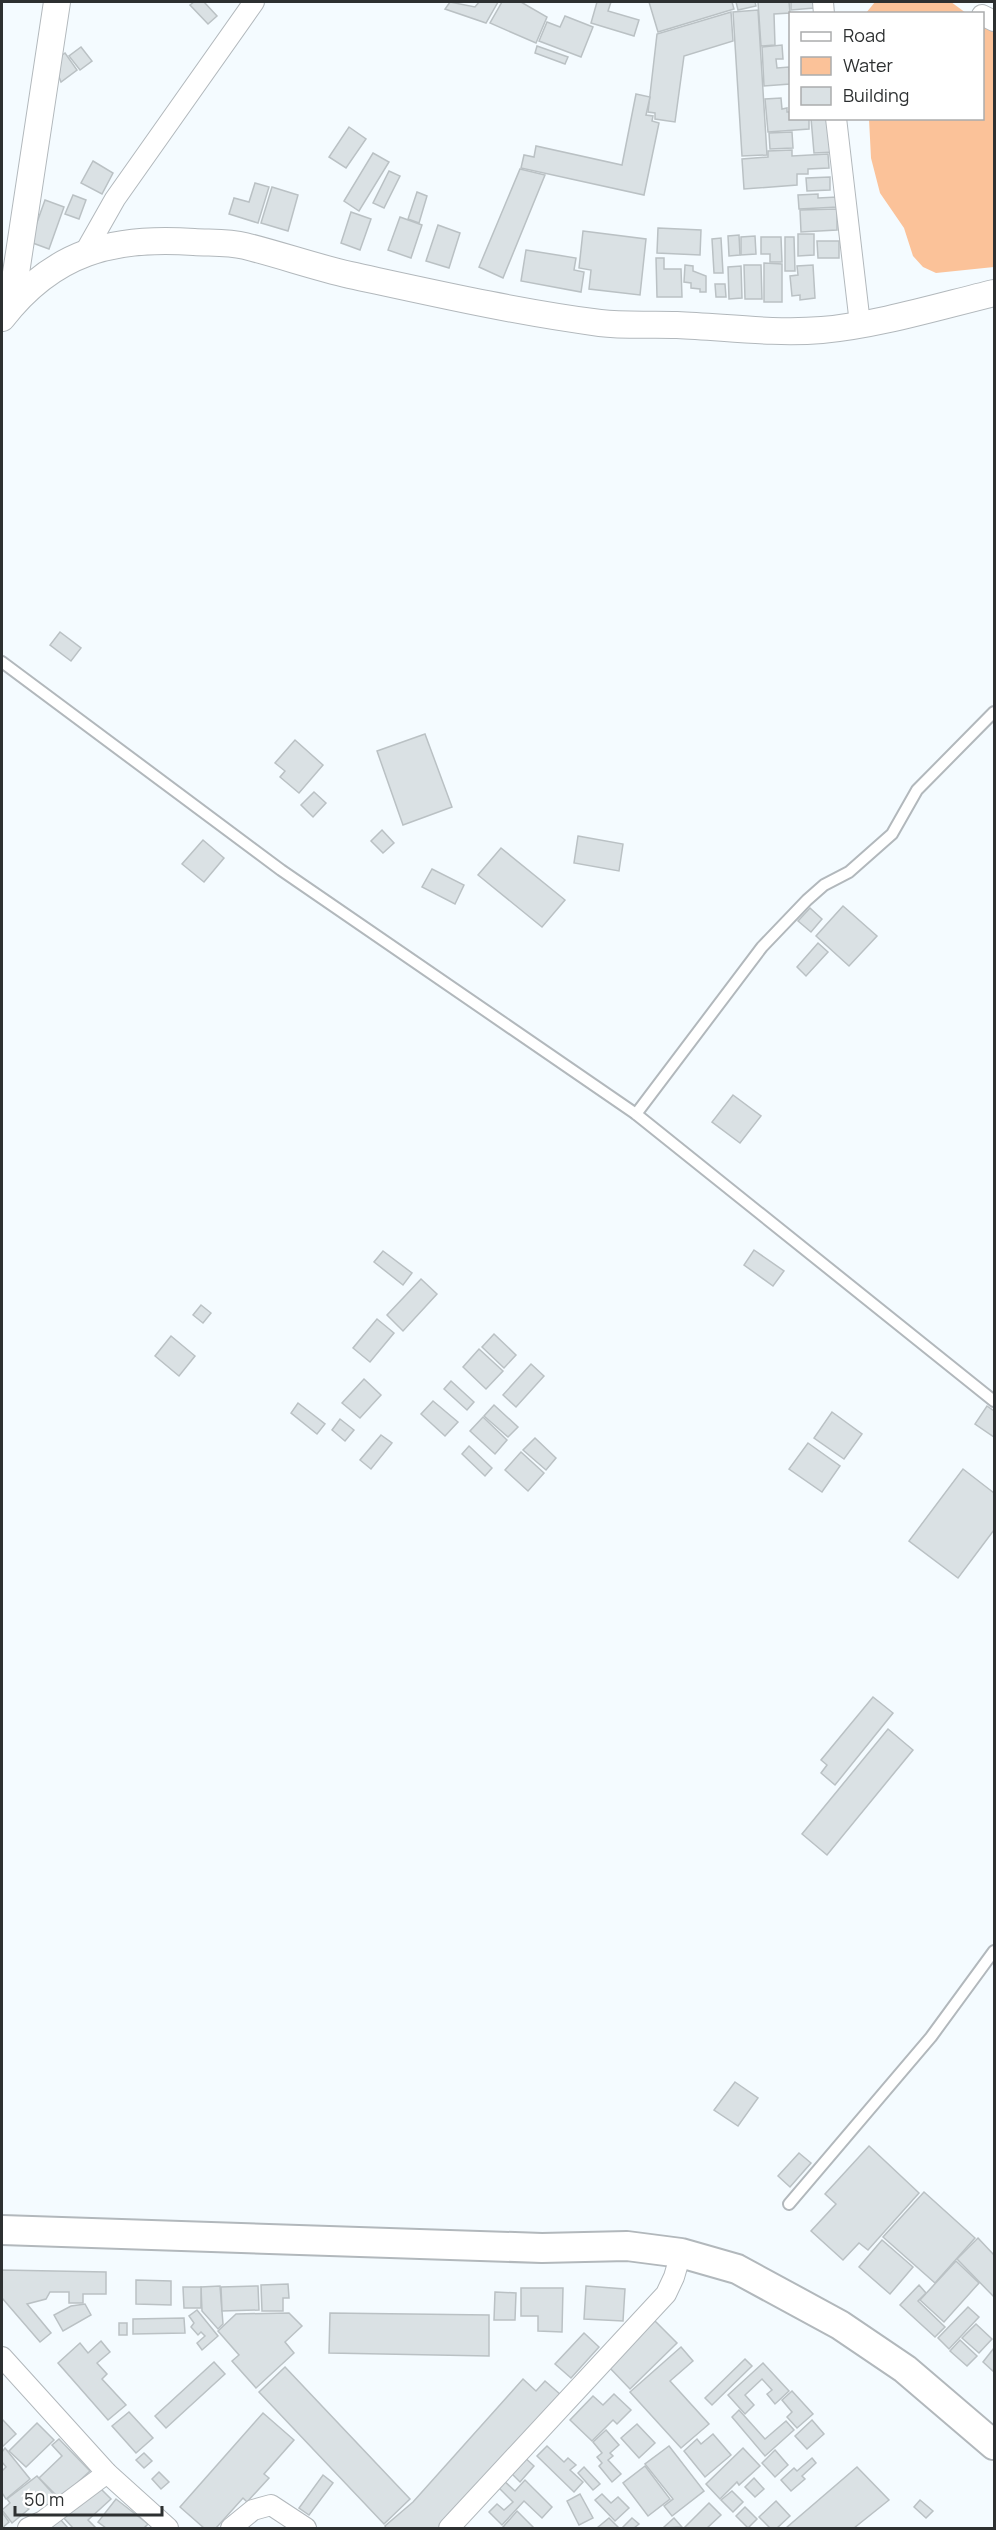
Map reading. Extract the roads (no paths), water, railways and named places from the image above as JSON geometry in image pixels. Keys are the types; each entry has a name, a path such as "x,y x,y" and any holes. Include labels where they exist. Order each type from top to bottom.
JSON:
{"main road":[{"path":"2,2230 530,2248 627,2246 681,2253 737,2269 840,2325 905,2369 994,2445"}],"street":[{"path":"6,312 57,2"},
{"path":"85,252 115,199 254,2"},
{"path":"836,120 860,324"},
{"path":"6,312 43,277 85,252 118,243 164,240 242,245 326,270 466,301 602,324 822,330 860,324 994,293"},
{"path":"449,2529 666,2294 681,2253"},
{"path":"2,2357 107,2473 168,2529"},
{"path":"28,2529 43,2521 107,2473"},
{"path":"231,2529 253,2510 271,2505 306,2529"}],"lane":[{"path":"2,662 281,870 636,1114 994,1401"},
{"path":"636,1114 762,947 807,900 825,885 849,872 892,834 917,790 994,712"},
{"path":"789,2204 931,2037 994,1951"}],"water":[{"path":"875,2 951,2 965,12 867,12"},
{"path":"984,27 994,32 994,267 936,273 923,267 913,256 904,228 880,193 871,158 869,120 984,120"}]}
